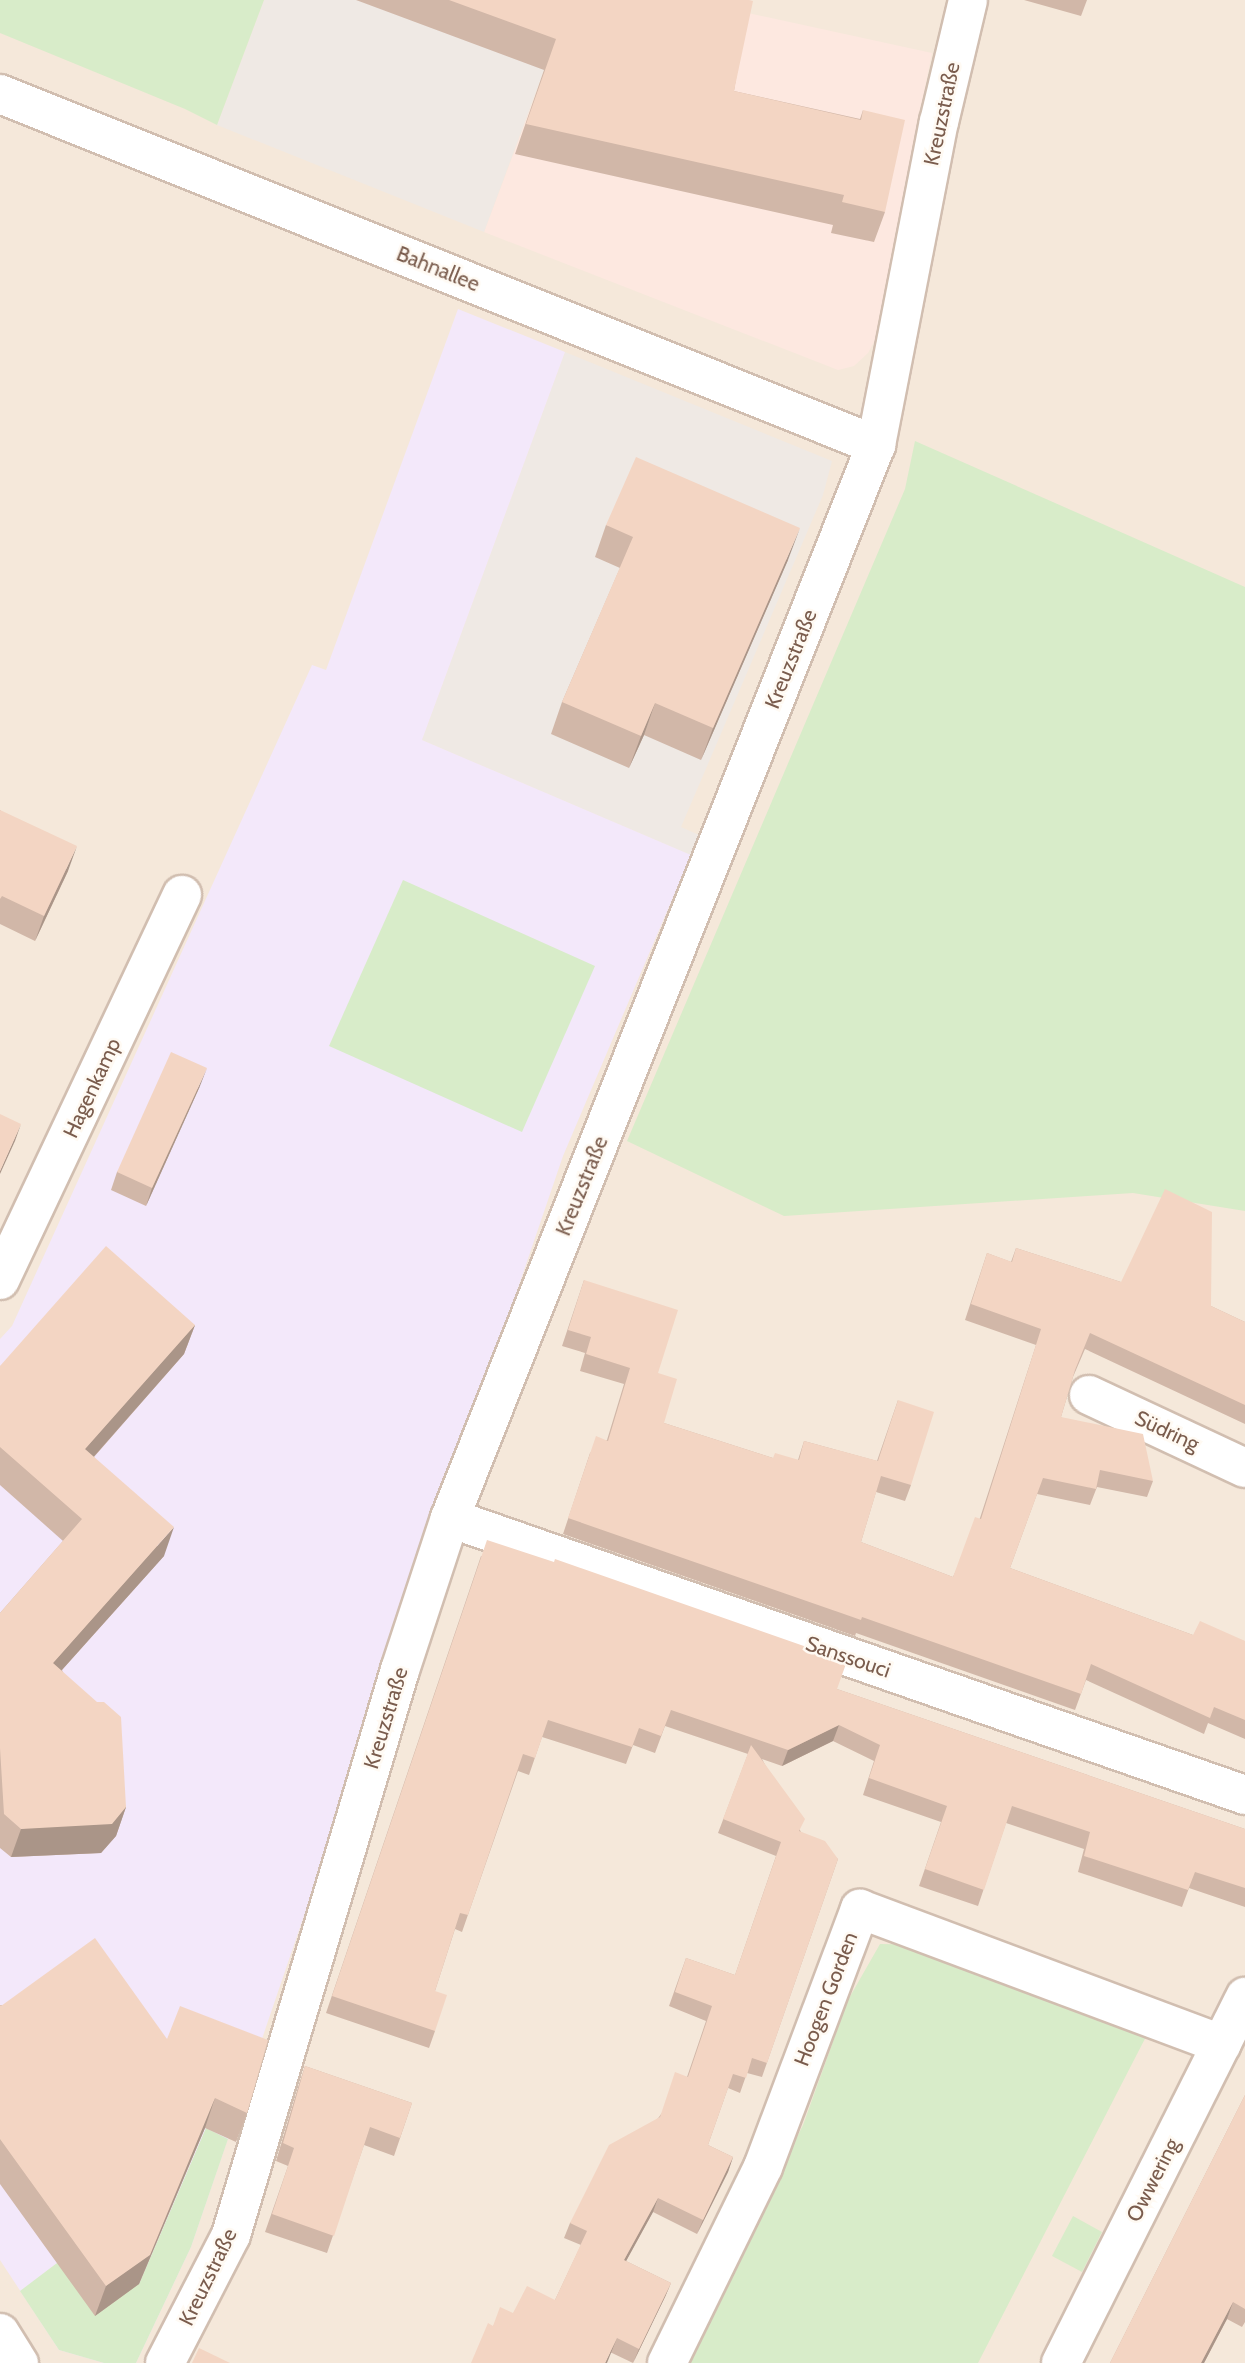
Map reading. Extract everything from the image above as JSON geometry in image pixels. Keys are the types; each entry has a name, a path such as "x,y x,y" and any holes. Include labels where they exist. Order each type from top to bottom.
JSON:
{"street":[{"name":"Kreuzstraße","path":"165,2363 230,2235 400,1670 450,1518 876,445 939,122 968,0"},
{"name":"Bahnallee","path":"0,94 876,445"},
{"name":"Hagenkamp","path":"0,1280 182,895"},
{"name":"Südring","path":"1089,1395 1245,1468"},
{"name":"Sanssouci","path":"450,1518 1245,1795"},
{"name":"Hoogen Gorden","path":"667,2363 763,2167 860,1909 1222,2044"},
{"name":"Owwering","path":"1061,2363 1245,1997"},
{"path":"0,2333 19,2363"}],"shaded area":[{"path":"0,0 1245,0 1245,2363 0,2363"},
{"path":"264,0 570,0 484,232 217,125"},
{"path":"571,0 688,0 932,53 875,340 868,353 854,366 838,370 484,232"},
{"path":"458,309 565,352 422,740 691,855 563,1156 191,2247 136,2363 104,2363 59,2350 0,2260 0,1339 12,1326 312,665 326,670"},
{"path":"565,352 832,461 823,495 681,827 699,835 691,855 422,740"}],"green space":[{"path":"0,0 264,0 217,125 185,109 0,33"},
{"path":"915,441 1245,587 1245,1211 1133,1193 784,1216 627,1141 905,489"},
{"path":"403,880 595,966 522,1132 329,1046"},
{"path":"880,1944 932,1945 1151,2027 978,2363 685,2363 803,2125 848,2000"},
{"path":"206,2128 228,2139 191,2247 136,2363 104,2363 59,2350 20,2291 57,2263 139,2284"},
{"path":"1073,2216 1102,2232 1082,2272 1052,2256"}],"building":[{"path":"449,0 753,1 734,91 861,120 863,110 905,120 885,212 842,202 844,195 526,124 556,39"},
{"path":"636,457 800,528 713,728 655,703 641,736 562,702 633,537 606,525"},
{"path":"0,810 77,846 44,916 2,896 0,899"},
{"path":"171,1052 207,1068 152,1188 117,1172"},
{"path":"0,1114 21,1124 0,1171"},
{"path":"1165,1189 1212,1212 1211,1306 1245,1322 1245,1405 1090,1333 1075,1370 1061,1417 1143,1434 1153,1481 1100,1470 1096,1489 1043,1478 1010,1568 1193,1635 1200,1621 1245,1641 1245,1720 1214,1707 1210,1718 1091,1664 1081,1694 568,1518 596,1436 608,1441 630,1368 586,1354 591,1337 568,1330 584,1280 678,1310 658,1373 677,1379 664,1423 773,1458 775,1453 799,1460 804,1441 878,1461 898,1400 934,1412 911,1485 881,1476 861,1542 953,1577 975,1517 981,1519 1041,1329 971,1304 987,1253 1012,1262 1016,1248 1121,1282"},
{"path":"106,1246 195,1325 85,1449 174,1527 53,1663 97,1702 104,1702 121,1717 126,1807 112,1824 21,1829 4,1814 0,1748 0,1613 82,1519 0,1447 0,1366"},
{"path":"487,1540 554,1562 555,1559 847,1661 837,1689 1245,1829 1245,1888 1195,1872 1188,1890 1084,1856 1090,1832 1012,1806 984,1890 925,1869 947,1806 869,1778 880,1745 839,1725 788,1750 671,1710 661,1736 639,1728 632,1747 548,1720 535,1758 523,1754 468,1915 460,1913 435,1991 447,1995 435,2031 332,1996"},
{"path":"751,1745 805,1819 799,1831 825,1841 838,1859 767,2063 752,2058 746,2078 733,2074 708,2145 733,2157 703,2220 658,2198 624,2260 671,2283 639,2349 617,2338 605,2363 471,2363 488,2323 493,2326 500,2307 513,2313 527,2286 555,2300 587,2231 570,2223 609,2145 660,2117 675,2072 688,2077 712,2006 675,1992 686,1958 735,1975 781,1842 723,1819"},
{"path":"95,1938 167,2039 180,2006 268,2040 247,2113 215,2098 150,2255 106,2286 0,2139 0,2005"},
{"path":"305,2066 412,2103 400,2138 370,2127 334,2236 272,2214 294,2148 283,2143"},
{"path":"1245,2095 1245,2309 1233,2302 1201,2363 1110,2363"},
{"path":"199,2348 230,2363 192,2363"}]}
